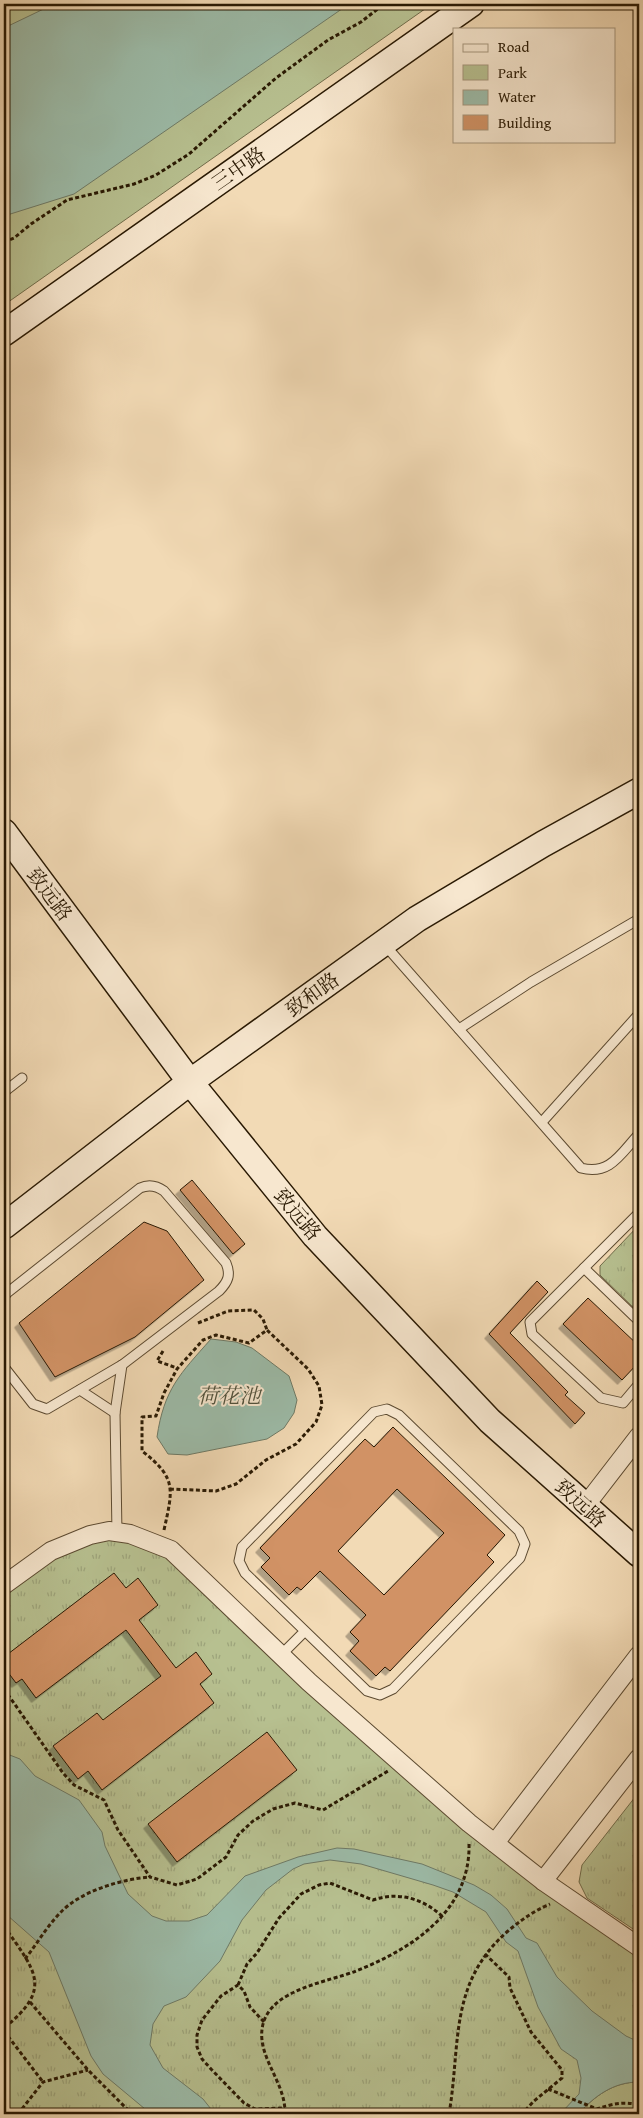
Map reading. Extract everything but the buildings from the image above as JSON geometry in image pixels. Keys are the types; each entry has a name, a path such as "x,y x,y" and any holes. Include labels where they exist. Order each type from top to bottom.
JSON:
{"main road":[{"name":"三中路","path":"4,333 471,4"},
{"name":"致和路","path":"4,1226 190,1082 417,918 639,791"},
{"name":"致远路","path":"4,832 190,1082 315,1236 490,1421 639,1554"}],"street":[{"path":"585,1506 639,1436"},
{"path":"4,1585 51,1552 90,1535 117,1532 130,1534 170,1550 281,1655 469,1823 566,1898 639,1947"},
{"path":"495,1843 639,1655"},
{"path":"543,1881 639,1758"}],"lane":[{"path":"459,1029 531,982 639,919"},
{"path":"383,943 581,1168 593,1172 608,1167 639,1134"},
{"path":"542,1122 639,1014"},
{"path":"4,1092 22,1078"},
{"path":"4,1298 7,1293 140,1188 151,1186 161,1189 226,1264 229,1278 220,1291 122,1365 48,1409 32,1404 4,1367"},
{"path":"639,1213 530,1322 532,1334 601,1398 623,1403 639,1384"},
{"path":"584,1268 639,1321"},
{"path":"117,1532 115,1413 122,1365"},
{"path":"80,1390 115,1413"},
{"path":"387,1409 399,1415 519,1531 525,1544 520,1558 393,1689 380,1695 367,1690 305,1631 245,1573 239,1561 242,1547 374,1412 387,1409"},
{"path":"281,1655 305,1631"}],"path":[{"path":"4,242 14,238 30,224 67,200 134,184 156,175 188,154 276,78 328,40 361,22 384,4"},
{"path":"171,1489 216,1491 236,1484 266,1460 296,1444 316,1422 322,1405 319,1386 308,1369 266,1330 263,1319 254,1310 228,1311 196,1324"},
{"path":"160,1545 171,1489 166,1472 142,1451 142,1417 156,1416 164,1393 177,1368 203,1340 211,1336 238,1339 249,1344 266,1330"},
{"path":"168,1344 157,1360 177,1368"},
{"path":"4,1689 63,1773 74,1785 104,1800 118,1830 150,1877"},
{"path":"25,1959 62,1911 102,1887 136,1878 150,1877 177,1884 197,1879 226,1857 238,1835 253,1821 272,1809 295,1803 323,1810 401,1764"},
{"path":"285,2114 282,2089 270,2067 261,2042 264,2022 275,2006 298,1990 356,1971 383,1958 406,1946 444,1917 466,1874 470,1850 469,1823"},
{"path":"285,2108 255,2109 244,2103 202,2059 197,2047 197,2035 202,2020 222,1996 238,1985 247,1964 257,1953 290,1904 301,1894 319,1884 330,1883 374,1900 386,1896 400,1895 432,1906 444,1917"},
{"path":"449,2114 453,2066 462,2006 470,1983 485,1954 521,1920 538,1909 566,1898"},
{"path":"4,1926 36,1977 35,1996 23,2013 4,2029 43,2082"},
{"path":"485,1954 509,1976 510,1988 532,2032 562,2070 562,2078 522,2114"},
{"path":"238,1985 244,1991 250,2007 264,2022"},
{"path":"30,2002 88,2070 132,2114"},
{"path":"18,2114 43,2082 88,2070"},
{"path":"548,2089 597,2110"},
{"path":"595,2114 597,2110 613,2104 627,2102 639,2105"}],"green space":[{"path":"4,4 432,4 4,305"},
{"path":"639,1225 639,1313 600,1275 600,1266"},
{"path":"90,1535 150,1540 346,1715 639,1947 639,2114 4,2114 4,1585"},
{"path":"639,1792 639,1933 587,1898 579,1882 582,1865"},
{"path":"639,2082 639,2114 578,2114 605,2091 621,2084"}],"water":[{"path":"54,4 349,4 74,194 4,216 4,28"},
{"name":"荷花池","path":"211,1339 236,1342 252,1348 289,1376 297,1400 294,1413 284,1428 267,1439 187,1455 168,1454 157,1437 164,1406 182,1373"},
{"path":"4,1750 7,1754 20,1759 35,1776 79,1800 102,1832 105,1846 128,1894 152,1916 166,1921 189,1921 207,1915 245,1876 298,1857 337,1848 354,1849 422,1864 474,1885 491,1895 507,1909 526,1938 537,1943 557,1977 592,2011 626,2036 639,2042 639,2082 621,2084 605,2091 578,2114 560,2114 579,2094 581,2078 577,2060 561,2049 538,2007 518,1951 506,1942 486,1912 453,1892 433,1885 361,1864 330,1860 304,1864 293,1869 266,1890 242,1920 220,1961 186,1997 164,2006 153,2024 150,2045 163,2068 203,2099 215,2114 151,2114 103,2074 91,2056 49,1952 7,1915 4,1905"}]}
